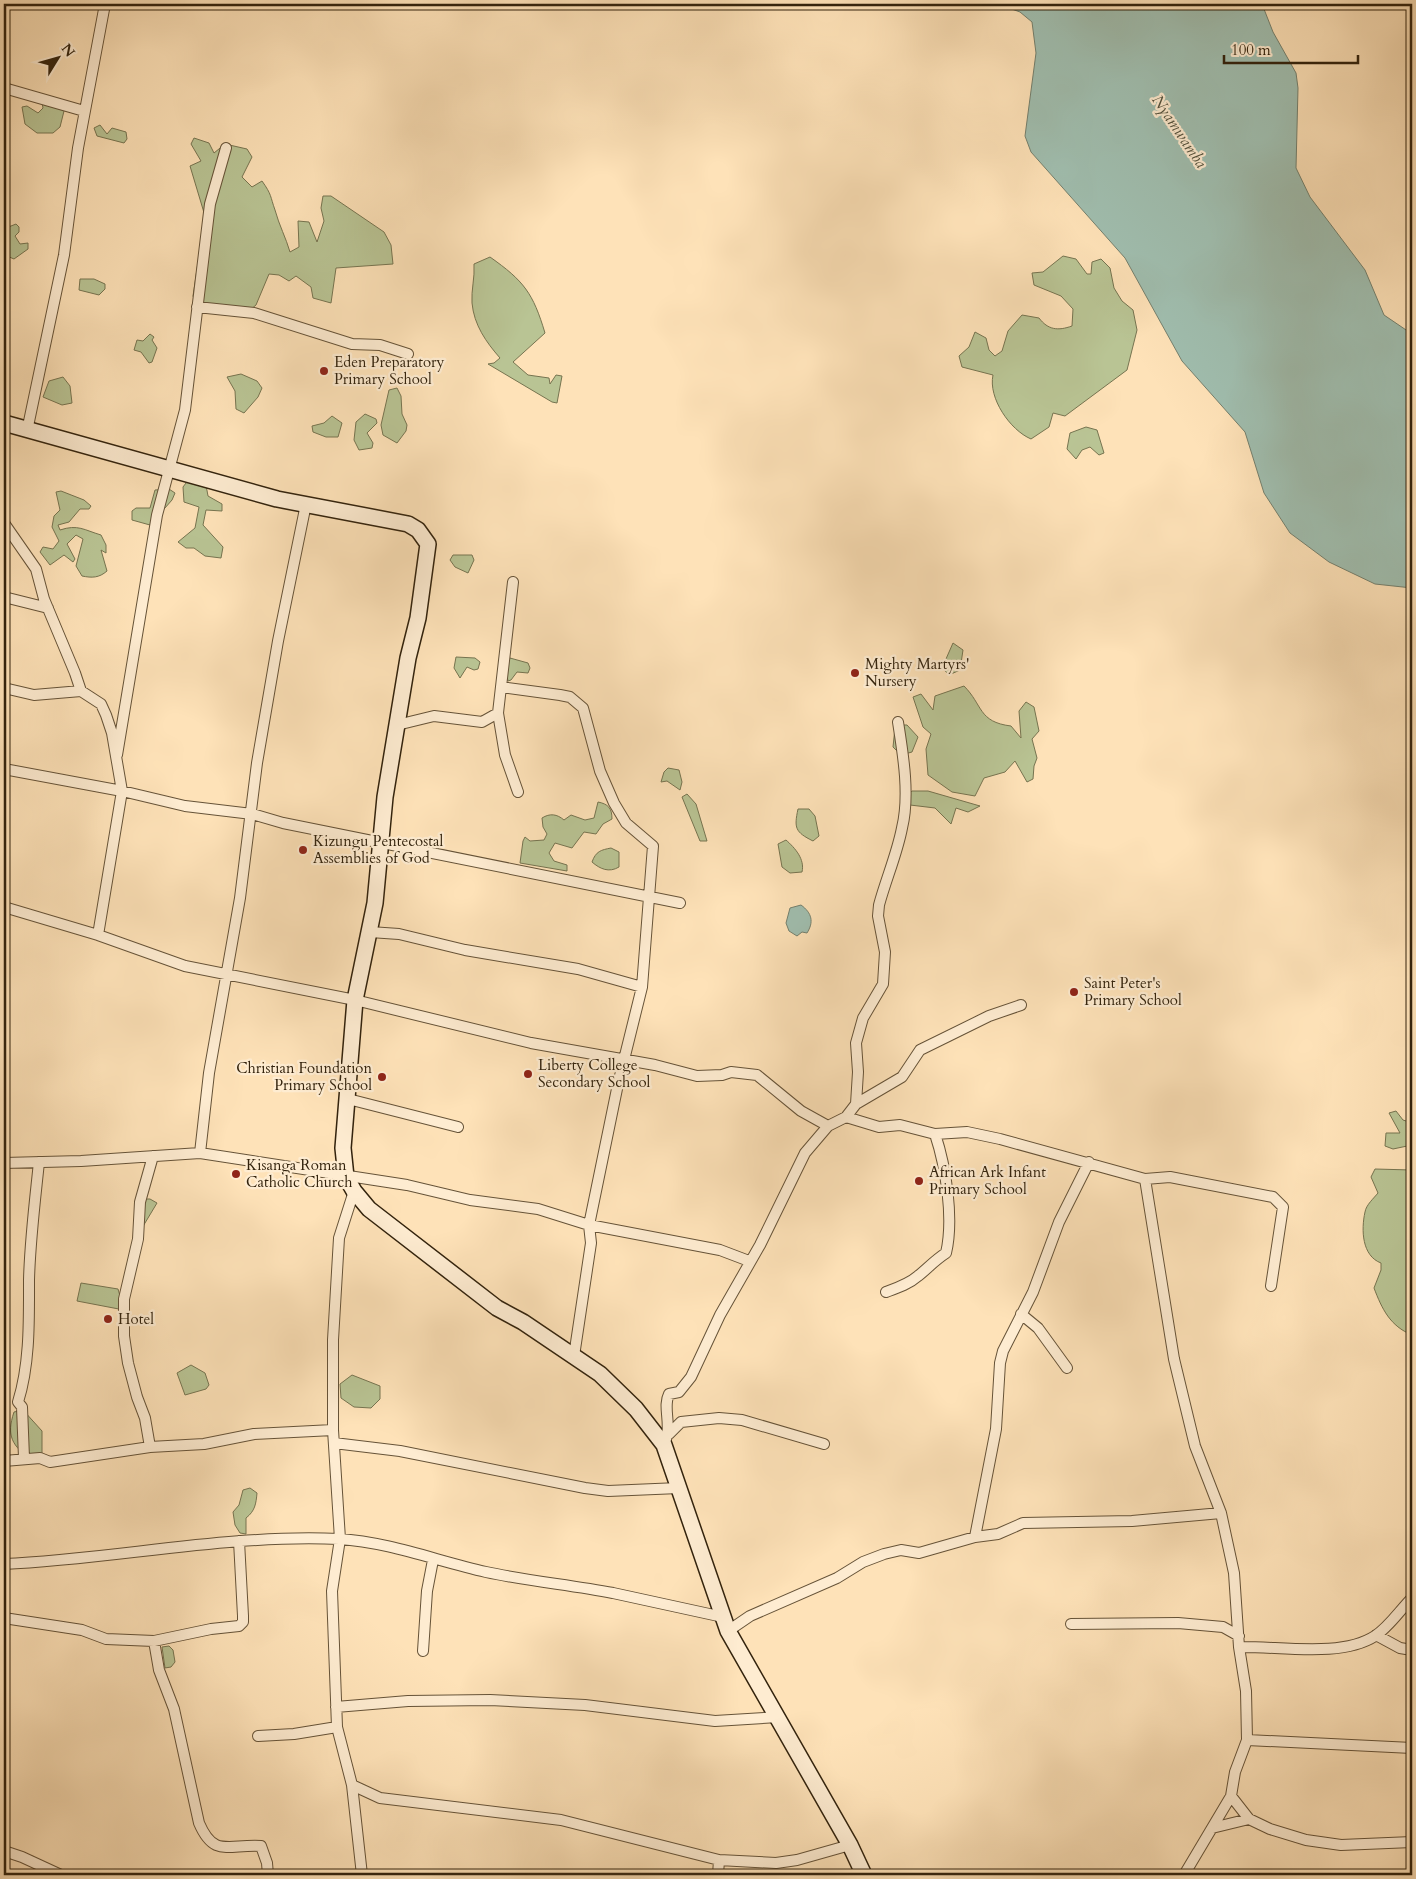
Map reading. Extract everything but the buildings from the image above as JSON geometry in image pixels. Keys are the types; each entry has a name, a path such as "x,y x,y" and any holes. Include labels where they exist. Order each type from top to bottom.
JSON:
{"street":[{"path":"27,430 64,256 84,111 102,6"},
{"path":"4,88 84,111"},
{"path":"117,755 157,515 185,410 210,204 226,148"},
{"path":"197,307 254,313 352,344 380,345 408,354"},
{"path":"4,424 277,499 408,524 418,530 428,544 418,618 408,658 397,725 370,932 355,1000 343,1148 346,1177 354,1192 369,1209 461,1282 497,1308 574,1356 618,1389 667,1440"},
{"path":"200,1153 209,1073 227,975 252,814 257,763 278,641 306,504"},
{"path":"4,523 36,569 48,608 81,691 101,704 112,732 122,791 98,935"},
{"path":"513,582 498,713 506,755 518,792"},
{"path":"4,597 48,608"},
{"path":"501,687 570,697 583,708 600,771 614,803 626,823 654,846 648,897 649,916 642,987 624,1060 589,1224 592,1242 574,1356"},
{"path":"4,688 34,696 81,691"},
{"path":"397,725 434,716 482,722 498,713"},
{"path":"856,1104 858,1072 856,1043 863,1018 883,984 885,952 878,916 879,905 902,828 905,804 906,778 898,722"},
{"path":"4,769 122,791 185,806 252,814 284,823 381,841 680,903"},
{"path":"4,907 98,935 185,966 355,1000 481,1032 655,1065 697,1076 722,1075 732,1072 757,1075 801,1111 828,1126"},
{"path":"370,932 399,934 465,950 578,969 642,987"},
{"path":"864,1875 850,1845 726,1624 679,1488 667,1440 666,1400 669,1394 679,1392 691,1377 805,1154 828,1126 846,1117 856,1104 902,1077 920,1050 989,1016 1021,1005"},
{"path":"348,1100 458,1127"},
{"path":"846,1117 880,1127 900,1124 935,1134 967,1132 1089,1162 1145,1179 1170,1177 1273,1196 1283,1207 1271,1286"},
{"path":"886,1292 904,1286 918,1277 936,1259 946,1253 949,1235 944,1158 935,1134"},
{"path":"4,1163 200,1153 346,1177 408,1185 470,1200 538,1209 589,1224 720,1250 749,1261"},
{"path":"150,1447 145,1418 137,1397 128,1358 124,1299 138,1239 140,1202 153,1156"},
{"path":"24,1458 22,1407 18,1402 23,1385 30,1305 31,1235 39,1162"},
{"path":"975,1537 996,1429 1000,1363 1021,1314 1033,1292 1059,1222 1089,1162"},
{"path":"1145,1179 1174,1359 1195,1446 1221,1513 1234,1573 1238,1636 1246,1691 1247,1740 1236,1772 1232,1796 1184,1875"},
{"path":"354,1192 339,1238 333,1340 333,1430 340,1540 332,1591 337,1727 352,1785 362,1875"},
{"path":"1021,1314 1038,1328 1067,1368"},
{"path":"667,1440 681,1422 728,1418 742,1420 824,1444"},
{"path":"4,1461 40,1458 50,1462 150,1447 204,1444 254,1434 333,1430"},
{"path":"334,1443 400,1451 585,1488 608,1491 679,1488"},
{"path":"4,1564 56,1562 148,1549 238,1541 292,1538 340,1540 385,1546 433,1560 544,1583 612,1593 726,1624 750,1616 837,1578 863,1562 884,1554 902,1550 919,1553 975,1537 998,1534 1023,1522 1132,1521 1221,1513"},
{"path":"4,1618 82,1630 106,1640 154,1641 241,1625 243,1616 238,1541"},
{"path":"423,1651 427,1591 433,1560"},
{"path":"1240,1647 1347,1648 1358,1646 1376,1635 1412,1598"},
{"path":"1072,1624 1178,1623 1223,1627 1238,1636"},
{"path":"1376,1635 1389,1643 1412,1650"},
{"path":"154,1641 159,1670 174,1709 199,1823 206,1838 217,1847 261,1846 267,1863 268,1875"},
{"path":"336,1707 408,1702 490,1700 585,1705 715,1721 778,1717"},
{"path":"258,1736 294,1734 337,1727"},
{"path":"1247,1740 1412,1748"},
{"path":"352,1785 380,1798 560,1820 719,1860 776,1863 798,1860 850,1845"},
{"path":"1232,1796 1249,1819 1270,1829 1306,1840 1341,1846 1412,1842"},
{"path":"1212,1828 1249,1819"},
{"path":"4,1851 47,1872 61,1875"},
{"path":"718,1875 719,1860"}],"green space":[{"path":"42,103 61,107 64,111 60,127 53,133 37,133 25,124 22,107 27,106 38,113 43,108"},
{"path":"100,125 107,134 112,128 126,132 127,139 124,143 97,136 94,128"},
{"path":"194,138 209,143 214,153 225,144 247,149 252,157 242,177 252,187 262,181 270,196 290,252 299,247 298,221 309,222 317,242 324,221 321,208 323,196 331,196 384,232 391,245 393,264 336,268 331,303 313,298 311,287 296,276 289,281 279,275 269,274 256,305 250,310 197,307 193,296 205,216 190,166 201,161 191,144"},
{"path":"16,224 19,227 19,232 15,236 20,244 28,243 28,249 14,259 7,256 9,249 4,241 6,228"},
{"path":"1063,256 1076,259 1087,274 1091,274 1092,262 1101,259 1110,268 1114,288 1122,301 1133,310 1137,330 1127,370 1065,416 1053,413 1049,427 1031,439 1023,435 1008,421 1002,412 994,393 993,375 962,367 959,356 969,347 975,332 986,338 989,350 995,356 1002,351 1008,331 1022,315 1039,318 1046,325 1054,328 1062,329 1072,326 1073,309 1061,296 1034,285 1032,273 1043,272"},
{"path":"490,257 511,273 526,289 541,319 545,333 513,362 528,375 549,378 550,384 556,375 562,376 557,403 552,402 488,364 494,363 500,358 478,326 473,311 472,298 474,264"},
{"path":"80,279 94,279 105,284 105,289 99,295 79,290"},
{"path":"150,334 154,337 152,340 157,348 152,362 149,363 141,352 134,350 137,340 143,341"},
{"path":"241,374 257,381 262,388 258,397 244,413 236,409 235,391 227,377"},
{"path":"63,377 70,386 72,403 62,405 43,397 49,381"},
{"path":"397,388 401,396 402,414 407,425 406,431 397,443 383,435 381,425 389,390"},
{"path":"365,414 376,419 377,423 367,433 373,443 372,448 359,450 354,440 356,422"},
{"path":"332,416 342,423 338,437 326,437 313,432 312,426 324,423"},
{"path":"1086,427 1097,430 1104,453 1099,455 1090,447 1082,450 1076,459 1067,449 1070,433"},
{"path":"189,479 206,485 208,496 222,504 222,511 206,510 203,525 223,547 221,558 205,556 194,548 186,548 178,542 195,528 199,507 184,502 183,487"},
{"path":"169,489 175,493 172,500 150,525 132,520 132,511 136,508 150,508 155,490"},
{"path":"61,491 84,500 91,506 89,509 80,509 69,522 58,525 60,530 76,528 101,535 106,545 106,553 101,550 107,571 101,575 92,577 82,576 76,566 83,539 76,535 67,544 75,559 73,562 64,555 50,565 40,552 43,547 53,549 59,541 52,527 54,516 60,510 56,492"},
{"path":"453,555 472,555 474,560 468,573 455,567 450,560"},
{"path":"953,643 963,650 960,670 949,675 942,668"},
{"path":"456,657 475,658 480,662 478,669 474,670 467,667 460,678 454,668"},
{"path":"510,658 528,663 530,668 528,673 517,672 508,681 505,665"},
{"path":"964,686 987,717 1000,724 1011,726 1021,738 1019,711 1026,702 1034,707 1039,731 1032,739 1037,758 1033,779 1027,782 1015,761 1005,772 984,778 975,796 952,792 928,775 926,749 931,734 923,727 913,697 921,694 933,710 935,696"},
{"path":"900,725 907,725 918,737 912,752 901,755 893,747 895,728"},
{"path":"668,768 679,770 682,782 680,790 667,781 661,782 664,772"},
{"path":"912,791 928,791 980,806 968,812 956,808 951,824 935,808 910,805 906,796"},
{"path":"687,794 696,804 707,841 700,841 682,797"},
{"path":"598,802 609,807 612,819 603,824 596,834 584,832 572,848 555,843 549,853 554,861 567,865 567,871 520,863 525,837 530,841 544,840 547,834 543,827 542,818 556,815 564,820 571,815 585,820 594,818"},
{"path":"798,809 809,809 815,816 819,836 813,841 797,829"},
{"path":"786,840 801,858 802,872 790,873 782,867 778,844"},
{"path":"611,848 619,852 619,867 612,870 605,869 598,867 592,862 595,855 599,852"},
{"path":"1396,1111 1403,1120 1412,1123 1412,1145 1393,1149 1385,1146 1386,1133 1400,1133 1389,1113"},
{"path":"1375,1169 1412,1170 1412,1335 1392,1322 1380,1303 1374,1288 1381,1270 1381,1263 1370,1255 1367,1249 1364,1242 1363,1227 1368,1204 1378,1193 1371,1177"},
{"path":"146,1199 157,1203 142,1228 140,1204"},
{"path":"81,1283 118,1289 124,1310 77,1301"},
{"path":"191,1365 205,1373 209,1385 206,1389 185,1395 177,1373"},
{"path":"352,1375 380,1386 380,1399 371,1408 354,1407 341,1398 340,1384"},
{"path":"23,1410 42,1431 42,1454 32,1460 12,1440 11,1428 14,1412"},
{"path":"250,1488 257,1493 254,1507 246,1518 246,1534 240,1533 235,1525 233,1512 239,1505 243,1490"},
{"path":"169,1646 173,1650 175,1662 171,1667 165,1668 162,1647"}],"water":[{"name":"Nyamwamba","path":"998,4 1262,4 1273,32 1296,73 1298,88 1296,168 1310,197 1365,270 1384,315 1412,334 1412,588 1375,584 1329,562 1290,533 1264,493 1245,432 1182,361 1125,258 1031,152 1025,136 1036,53 1032,22 1020,12"},
{"path":"801,905 810,914 811,925 807,933 802,932 797,936 789,931 786,923 790,908"}],"place":[{"name":"Eden Preparatory Primary School","path":"324,371"},
{"name":"Mighty Martyrs' Nursery","path":"855,673"},
{"name":"Kizungu Pentecostal Assemblies of God","path":"303,850"},
{"name":"Saint Peter's Primary School","path":"1074,992"},
{"name":"Liberty College Secondary School","path":"528,1074"},
{"name":"Christian Foundation Primary School","path":"382,1077"},
{"name":"Kisanga Roman Catholic Church","path":"236,1174"},
{"name":"African Ark Infant Primary School","path":"919,1181"},
{"name":"Hotel","path":"108,1319"}]}
